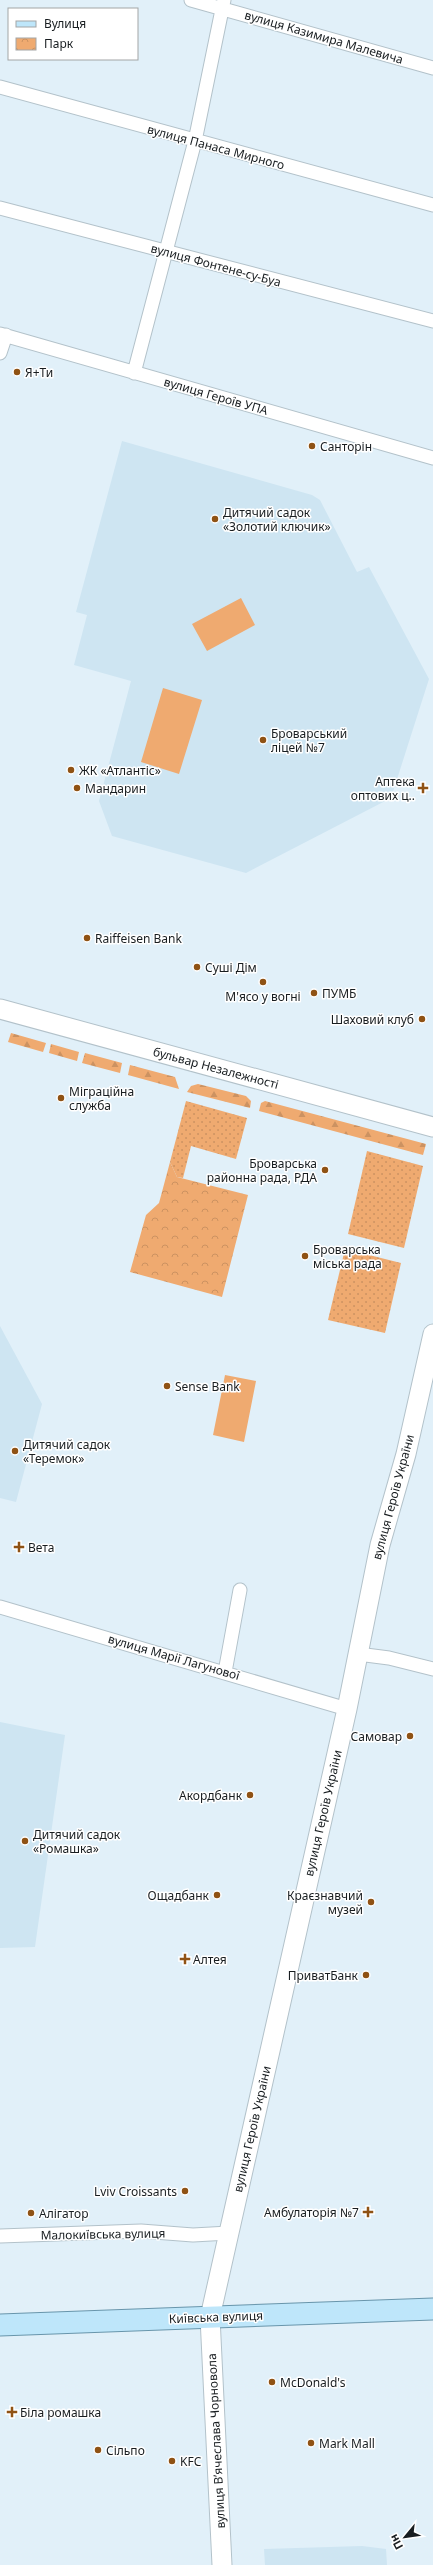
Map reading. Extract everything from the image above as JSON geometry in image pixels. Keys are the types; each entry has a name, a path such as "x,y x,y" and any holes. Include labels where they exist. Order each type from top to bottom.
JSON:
{"main road":[{"name":"бульвар Незалежності","path":"0,1009 433,1127"},
{"name":"вулиця Героїв України","path":"210,2317 347,1710 380,1545 406,1454 432,1342"},
{"name":"Київська вулиця","path":"0,2325 433,2309"},
{"name":"вулиця Вʼячеслава Чорновола","path":"210,2317 222,2565"}],"street":[{"name":"вулиця Казимира Малевича","path":"191,0 223,4 433,68"},
{"path":"134,373 195,141 223,4"},
{"name":"вулиця Панаса Мирного","path":"0,87 433,205"},
{"name":"вулиця Фонтене-су-Буа","path":"0,208 166,253 433,321"},
{"path":"0,353 3,334"},
{"name":"вулиця Героїв УПА","path":"3,334 433,458"},
{"path":"225,1672 240,1590"},
{"name":"вулиця Марії Лагунової","path":"0,1607 225,1672 347,1710"},
{"path":"358,1654 389,1658 433,1669"},
{"name":"Малокиївська вулиця","path":"0,2236 141,2231 193,2235 229,2233"}],"shaded area":[{"name":"Броварський ліцей №7","path":"122,441 312,495 320,500 357,572 369,567 429,679 391,798 246,873 112,836 99,801 131,681 74,665 87,615 76,612"},
{"name":"Дитячий садок «Теремок»","path":"0,1326 42,1404 16,1502 0,1498"},
{"name":"Дитячий садок «Ромашка»","path":"0,1722 65,1735 35,1947 0,1948"},
{"path":"362,2546 386,2549 387,2565 265,2565 264,2549"}],"green space":[{"path":"241,598 255,625 207,651 192,624"},
{"path":"163,688 202,700 179,774 141,762"},
{"path":"11,1033 46,1043 43,1052 8,1042"},
{"path":"51,1044 79,1052 77,1061 49,1053"},
{"path":"85,1053 122,1063 120,1073 82,1063"},
{"path":"130,1065 175,1077 179,1089 128,1075"},
{"path":"198,1084 246,1096 251,1101 250,1108 187,1092 191,1086"},
{"path":"186,1101 247,1118 236,1159 191,1146 183,1178 177,1177 170,1162"},
{"path":"265,1101 426,1144 423,1155 259,1111 261,1103"},
{"path":"367,1151 423,1166 404,1248 348,1234"},
{"path":"170,1162 177,1177 248,1195 222,1297 130,1272 146,1215 159,1203"},
{"path":"345,1249 401,1263 385,1333 328,1320"},
{"path":"225,1375 256,1381 244,1442 213,1435"}],"place":[{"name":"Я+Ти","path":"17,372"},
{"name":"Санторін","path":"312,446"},
{"name":"Дитячий садок «Золотий ключик»","path":"215,519"},
{"name":"Броварський ліцей №7","path":"263,740"},
{"name":"ЖК «Атлантіс»","path":"71,770"},
{"name":"Мандарин","path":"77,788"},
{"name":"Аптека оптових ц‥","path":"423,788"},
{"name":"Raiffeisen Bank","path":"87,938"},
{"name":"Суші Дім","path":"197,967"},
{"name":"М'ясо у вогні","path":"263,982"},
{"name":"ПУМБ","path":"314,993"},
{"name":"Шаховий клуб","path":"422,1019"},
{"name":"Міграційна служба","path":"61,1098"},
{"name":"Броварська районна рада, РДА","path":"325,1170"},
{"name":"Броварська міська рада","path":"305,1256"},
{"name":"Sense Bank","path":"167,1386"},
{"name":"Дитячий садок «Теремок»","path":"15,1451"},
{"name":"Вета","path":"19,1547"},
{"name":"Самовар","path":"410,1736"},
{"name":"Акордбанк","path":"250,1795"},
{"name":"Дитячий садок «Ромашка»","path":"25,1841"},
{"name":"Ощадбанк","path":"217,1895"},
{"name":"Краєзнавчий музей","path":"371,1902"},
{"name":"Алтея","path":"185,1959"},
{"name":"ПриватБанк","path":"366,1975"},
{"name":"Lviv Croissants","path":"185,2191"},
{"name":"Амбулаторія №7","path":"368,2212"},
{"name":"Алігатор","path":"31,2213"},
{"name":"McDonald's","path":"272,2382"},
{"name":"Біла ромашка","path":"12,2412"},
{"name":"Mark Mall","path":"311,2443"},
{"name":"Сільпо","path":"98,2450"},
{"name":"KFC","path":"172,2461"}]}
